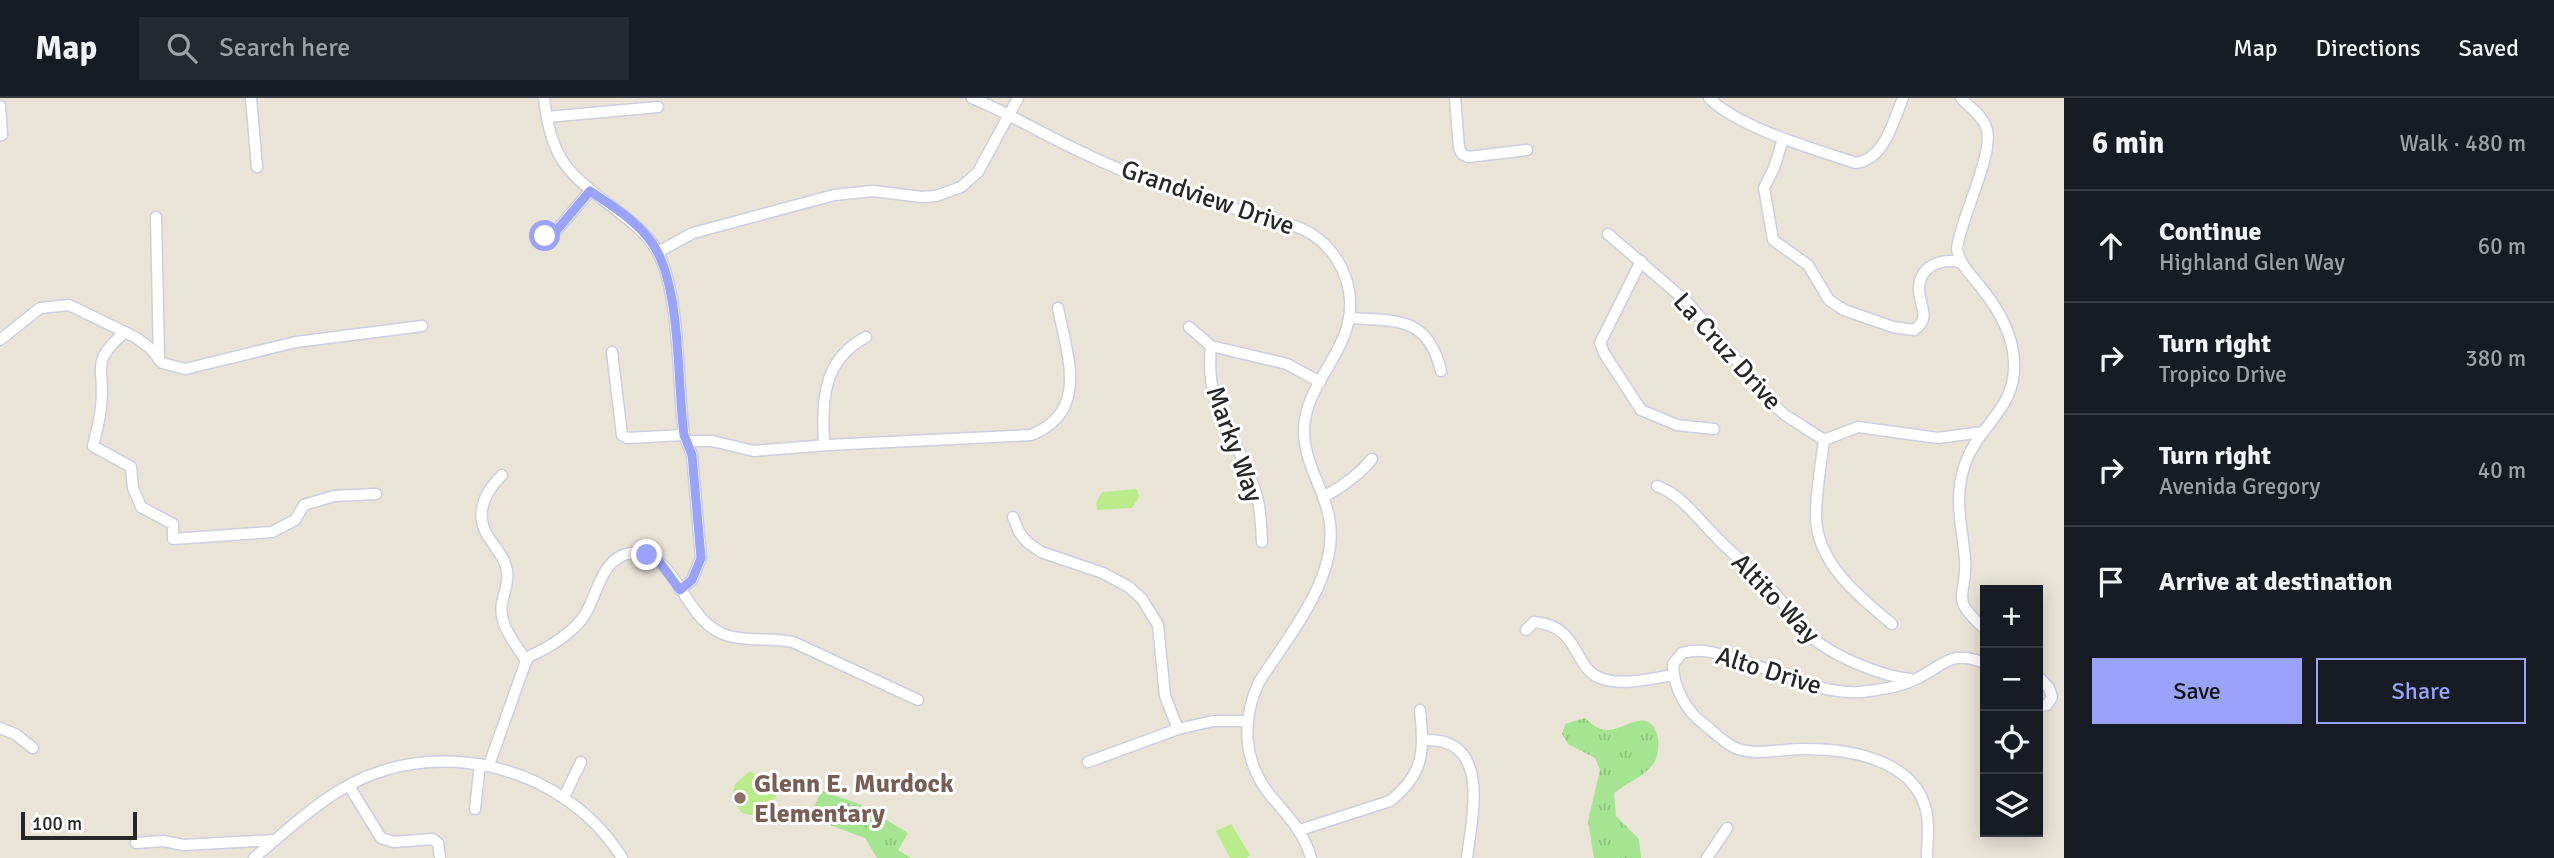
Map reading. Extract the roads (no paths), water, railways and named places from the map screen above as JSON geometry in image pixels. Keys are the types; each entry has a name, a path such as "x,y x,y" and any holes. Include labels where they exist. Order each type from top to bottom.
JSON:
{"street":[{"path":"251,98 257,167"},
{"path":"544,98 555,149 564,165 590,191 637,226 658,252 666,273 673,306 686,438 692,455 701,558 692,580 680,590"},
{"path":"604,98 606,111"},
{"name":"Grandview Drive","path":"972,98 1160,186 1296,226 1312,234 1331,252 1345,274 1350,300 1349,318 1340,349 1308,404 1304,431 1309,462 1330,518 1331,541 1325,574 1259,682 1252,697 1247,721 1247,744 1255,770 1270,794 1300,830 1311,858"},
{"path":"658,252 694,233 834,195 873,191 922,197 936,196 961,187 978,172 1018,98"},
{"path":"1455,98 1462,154 1468,157 1527,150"},
{"path":"1709,98 1740,118 1783,139 1856,163 1878,151 1903,98"},
{"path":"1961,98 1984,123 1988,139 1985,157 1957,245 1960,262 1992,303 2009,336 2013,353 2012,389 1996,417 1982,432 1965,464 1958,498 1965,560 1961,598 1968,613 1980,624"},
{"path":"0,106 2,135"},
{"path":"547,117 658,107"},
{"path":"1783,139 1764,188 1773,240 1808,265 1829,300 1844,310 1893,327 1914,330 1921,325 1925,313 1918,286 1923,275 1939,261 1946,259 1960,262"},
{"path":"541,238 556,231 590,191"},
{"path":"156,217 159,360"},
{"name":"La Cruz Drive","path":"1608,234 1688,303 1775,406 1824,440"},
{"path":"1641,261 1600,343 1604,353 1641,410 1677,425 1714,429"},
{"path":"0,340 40,308 69,305 125,332 150,348 162,363 185,369 296,342 422,326"},
{"path":"612,352 622,435 627,438 686,438 754,451 824,445 1024,436 1045,428 1061,413 1071,388 1058,308"},
{"path":"1349,318 1398,321 1413,326 1432,343 1441,371"},
{"path":"1189,327 1211,346 1287,364 1320,382"},
{"path":"125,332 108,346 100,365 102,406 93,446 131,467 133,488 141,507 173,524 173,539 272,532 295,520 304,505 334,496 376,494"},
{"path":"824,445 822,409 830,376 849,346 866,337"},
{"name":"Marky Way","path":"1211,346 1209,372 1214,403 1256,493 1262,542"},
{"path":"1892,624 1839,575 1826,555 1816,517 1824,440 1858,427 1938,438 1982,432"},
{"path":"1323,497 1344,486 1372,459"},
{"path":"502,475 485,495 483,522 486,533 502,556 507,569 508,581 501,607 504,626 526,661"},
{"name":"Altito Way","path":"1657,486 1679,498 1778,596 1811,638 1867,667 1896,678 1914,680"},
{"path":"1013,517 1027,542 1041,552 1103,573 1129,587 1142,599 1158,625 1165,696 1178,729"},
{"path":"475,809 485,764 526,661 530,656 561,639 577,625 591,606 605,570 613,561 624,555 635,553 658,560 703,621 729,636 793,642 918,700"},
{"path":"1526,630 1534,622 1543,623 1566,634 1587,667 1595,676 1605,680 1624,681 1674,675"},
{"name":"Alto Drive","path":"1927,858 1928,822 1925,806 1914,785 1898,769 1857,755 1832,750 1807,748 1752,752 1734,748 1687,708 1674,675 1673,664 1678,656 1697,650 1719,653 1821,688 1867,691 1914,680 1949,659 1980,662"},
{"path":"2043,681 2052,696 2047,705 2043,706"},
{"path":"1300,830 1390,802 1411,780 1420,759 1424,740 1420,710"},
{"path":"1088,762 1178,729 1213,720 1247,721"},
{"path":"0,729 15,734 33,748"},
{"path":"1424,740 1438,741 1457,749 1472,772 1474,800 1467,858"},
{"path":"254,858 338,791 396,767 434,761 485,764 510,770 544,785 594,821 622,858"},
{"path":"564,797 581,762"},
{"path":"349,786 382,838 394,842 432,839 438,844 440,858"},
{"path":"1707,858 1727,828"},
{"path":"136,843 163,841 184,845 277,839"}],"place":[{"name":"Glenn E. Murdock Elementary","path":"740,798"}]}
